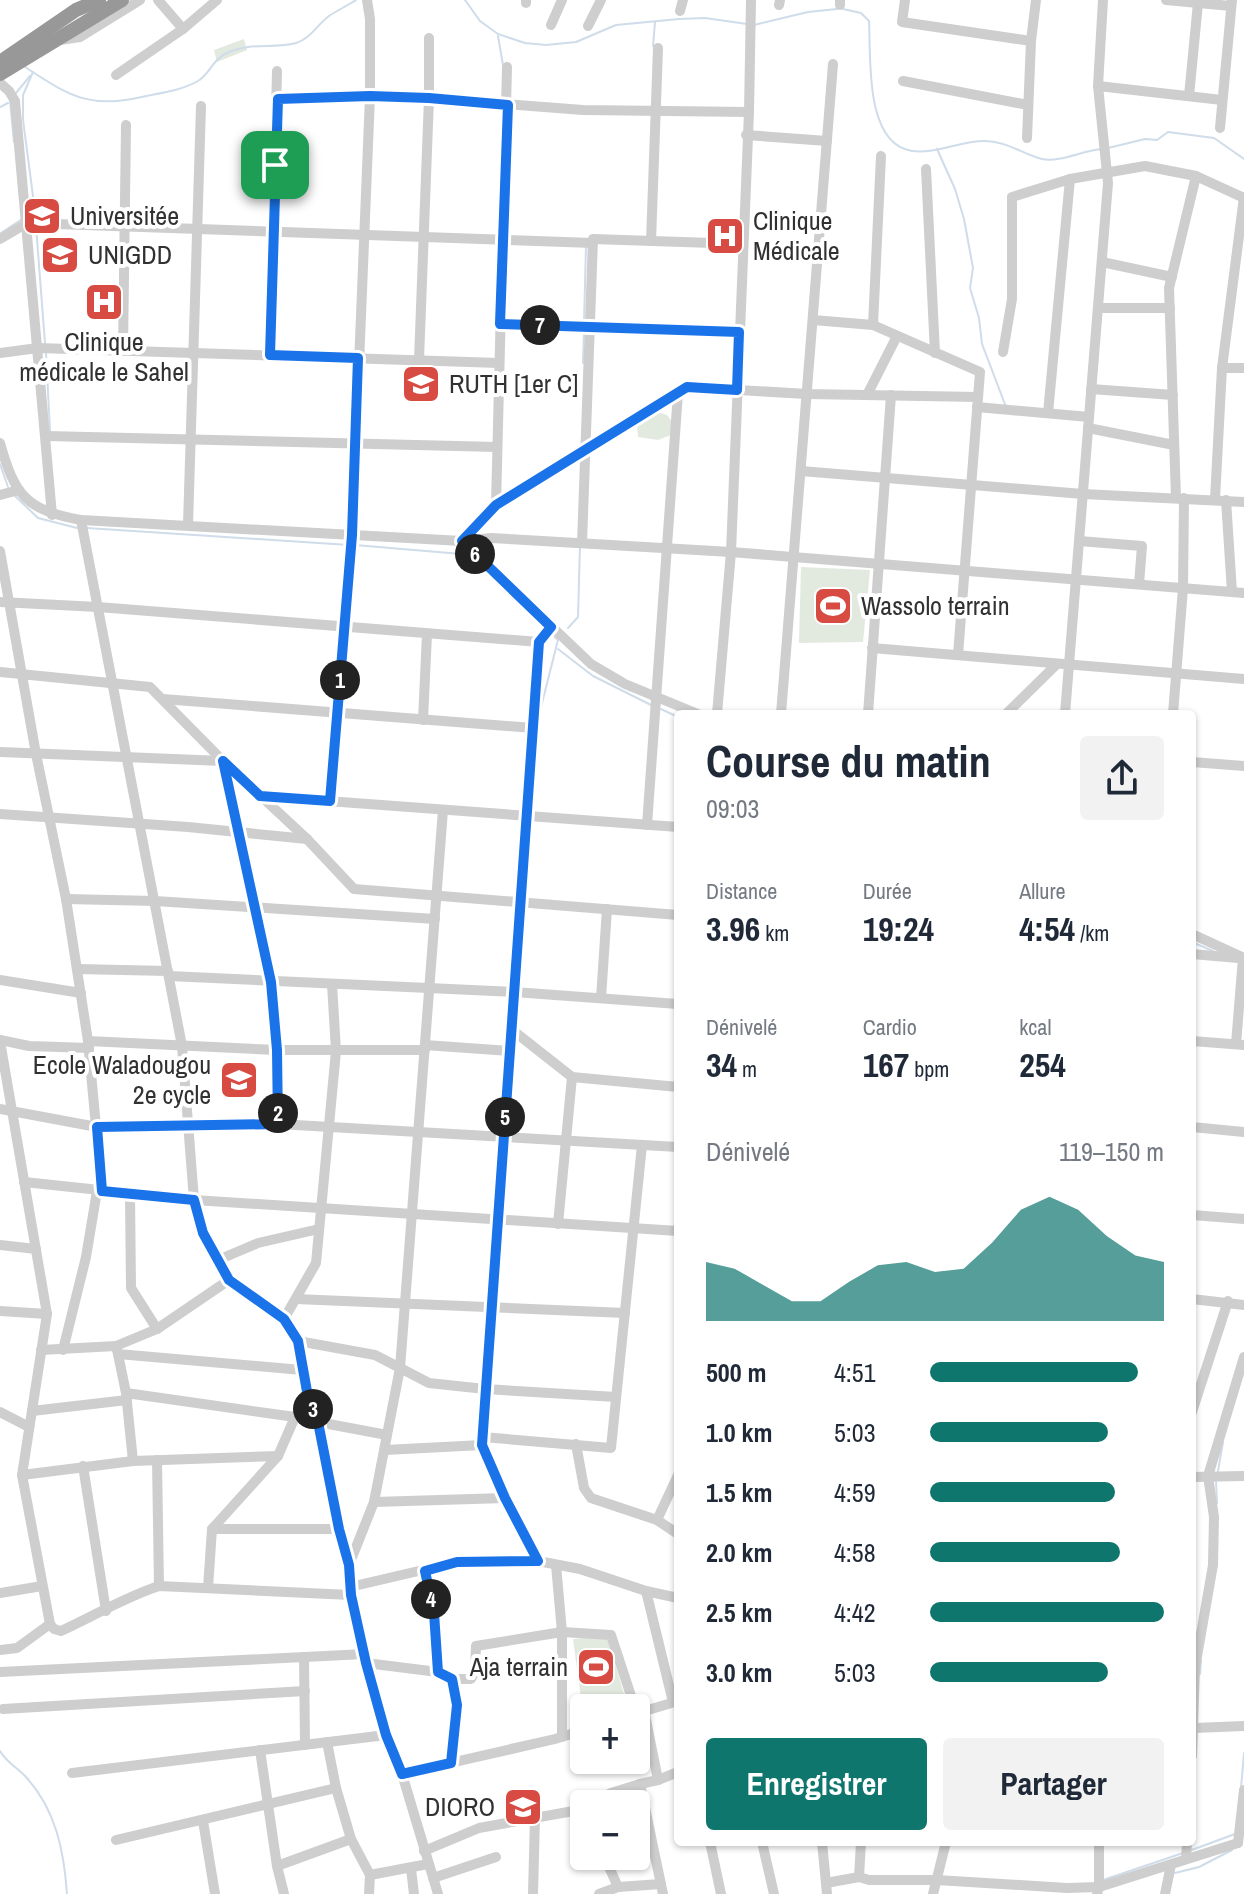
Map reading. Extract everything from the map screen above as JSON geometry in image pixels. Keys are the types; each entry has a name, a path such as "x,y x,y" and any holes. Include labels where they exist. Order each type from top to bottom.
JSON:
{"highway":[{"path":"0,74 42,43 77,5 99,0"},
{"path":"0,62 122,0"}],"street":[{"path":"42,43 80,37 140,0"},
{"path":"158,0 183,29"},
{"path":"116,75 183,29 217,0"},
{"path":"330,801 352,535 370,96 370,19 367,0"},
{"path":"551,25 562,0"},
{"path":"588,26 601,0"},
{"path":"905,0 902,22 1031,41"},
{"path":"1027,138 1036,0"},
{"path":"1065,710 1102,262 1107,167 1098,86 1103,0"},
{"path":"1166,0 1232,3 1220,128"},
{"path":"1189,96 1198,3"},
{"path":"717,710 731,552 749,112 750,4"},
{"path":"419,360 429,38"},
{"path":"651,241 658,48"},
{"path":"781,710 833,64"},
{"path":"496,505 507,67"},
{"path":"270,355 277,71"},
{"path":"903,81 1028,105"},
{"path":"0,83 15,101 52,515"},
{"path":"1098,86 1222,100"},
{"path":"278,99 370,96 583,110 749,112"},
{"path":"188,525 201,106"},
{"path":"123,351 126,125"},
{"path":"746,135 827,141"},
{"path":"873,325 881,156"},
{"path":"1003,352 1012,299 1012,197 1107,167 1145,166 1196,176 1244,198 1222,368 1220,500 1232,592"},
{"path":"926,169 935,353"},
{"path":"1173,710 1183,588 1170,308 1172,277 1196,176"},
{"path":"1048,413 1070,179"},
{"path":"0,239 27,223 593,243"},
{"path":"582,543 588,448 593,239 742,244"},
{"path":"1102,262 1172,277"},
{"path":"1098,308 1170,308"},
{"path":"813,320 873,325 980,372 958,655"},
{"path":"500,324 739,332"},
{"path":"867,395 897,336"},
{"path":"0,353 38,348 499,363"},
{"path":"1222,368 1244,368"},
{"path":"462,541 496,505 687,387 891,395 977,402 1048,413 1174,445"},
{"path":"1091,389 1173,395"},
{"path":"647,825 678,393"},
{"path":"868,710 891,395"},
{"path":"46,436 497,447"},
{"path":"0,443 19,490 30,502 52,515 81,520 731,552 1244,593"},
{"path":"801,471 1083,494 1244,502"},
{"path":"0,495 19,490"},
{"path":"81,520 182,1046 194,1200 203,1233 229,1280 284,1319 298,1341 308,1397 318,1422 349,1565 351,1591 366,1659 386,1735 402,1774 438,1894"},
{"path":"462,541 591,664 688,710"},
{"path":"1079,541 1142,546 1139,584"},
{"path":"0,551 4,602 22,674 66,899 89,1044 97,1127 99,1191 63,1350"},
{"path":"4,602 539,642"},
{"path":"538,1561 505,1498 482,1441 539,642 551,627"},
{"path":"423,720 427,634"},
{"path":"872,648 1244,679"},
{"path":"1010,710 1057,664"},
{"path":"0,672 150,687 307,839 354,889 674,915"},
{"path":"163,699 533,728"},
{"path":"0,752 223,761"},
{"path":"223,761 271,982 277,1050 278,1124"},
{"path":"1196,762 1244,766"},
{"path":"260,796 674,827"},
{"path":"349,1565 374,1502 400,1368 443,810"},
{"path":"0,814 307,839"},
{"path":"66,899 155,901 435,919"},
{"path":"601,998 607,909"},
{"path":"1196,936 1244,958"},
{"path":"1196,954 1244,958"},
{"path":"1196,1041 1240,1044 1244,958"},
{"path":"77,969 674,1004"},
{"path":"0,980 81,993"},
{"path":"284,1319 316,1263 336,1051 332,984"},
{"path":"511,1029 572,1077 674,1087"},
{"path":"510,1051 425,1047 336,1051 89,1044 29,1046 0,1040 47,1314 22,1475 50,1624 61,1631 159,1586 351,1591 457,1562 538,1561 580,1569 674,1597"},
{"path":"558,1224 572,1077"},
{"path":"0,1109 97,1127 278,1124 674,1147"},
{"path":"1196,1127 1244,1132"},
{"path":"385,1450 482,1441 611,1448 642,1145"},
{"path":"24,1182 194,1200 674,1231"},
{"path":"130,1195 131,1288 157,1329"},
{"path":"1196,1215 1244,1219"},
{"path":"218,1260 258,1243 319,1229"},
{"path":"0,1245 36,1249"},
{"path":"117,1350 157,1329 229,1280"},
{"path":"296,1299 625,1313"},
{"path":"1196,1299 1244,1305"},
{"path":"1196,1400 1228,1301"},
{"path":"0,1311 47,1314"},
{"path":"298,1341 375,1355 429,1383 616,1397"},
{"path":"41,1350 117,1350 302,1370"},
{"path":"117,1350 127,1396 133,1461"},
{"path":"1196,1653 1213,1565 1214,1517 1208,1476 1242,1375 1244,1357"},
{"path":"32,1411 127,1396 295,1417"},
{"path":"208,1588 212,1529 278,1456 295,1417 308,1397"},
{"path":"0,1412 29,1427"},
{"path":"318,1422 387,1435"},
{"path":"576,1444 584,1488 591,1498 657,1520 674,1531"},
{"path":"22,1475 133,1461 278,1456"},
{"path":"157,1460 159,1586"},
{"path":"83,1466 106,1611"},
{"path":"1196,1477 1244,1476"},
{"path":"657,1520 674,1484"},
{"path":"374,1502 505,1498"},
{"path":"212,1529 339,1529"},
{"path":"556,1565 562,1632 562,1737"},
{"path":"425,1571 434,1613 438,1672"},
{"path":"0,1593 42,1586"},
{"path":"646,1591 674,1694"},
{"path":"0,1650 17,1648 50,1624"},
{"path":"0,1672 304,1657 366,1659 438,1672 452,1679 471,1679 475,1671 476,1646 562,1632 611,1635 632,1694"},
{"path":"304,1657 305,1745"},
{"path":"451,1763 457,1705 452,1679"},
{"path":"3,1709 305,1691"},
{"path":"650,1708 674,1702"},
{"path":"1196,1728 1244,1726"},
{"path":"402,1774 570,1734"},
{"path":"72,1773 386,1735"},
{"path":"327,1742 351,1839 370,1875 369,1894"},
{"path":"260,1750 284,1894"},
{"path":"650,1752 658,1780"},
{"path":"621,1790 674,1774"},
{"path":"599,1894 615,1890 662,1889 640,1784"},
{"path":"116,1840 336,1788"},
{"path":"822,1846 826,1889 859,1877 869,1880 937,1880 1098,1890 1186,1859 1241,1845 1244,1790"},
{"path":"424,1851 479,1828 570,1813"},
{"path":"533,1894 535,1817"},
{"path":"203,1821 215,1894"},
{"path":"277,1866 351,1839"},
{"path":"711,1846 721,1894"},
{"path":"763,1846 774,1894"},
{"path":"859,1877 861,1846"},
{"path":"933,1894 945,1846"},
{"path":"1098,1890 1099,1846"},
{"path":"1186,1859 1187,1846"},
{"path":"433,1878 496,1857"},
{"path":"370,1875 428,1864"},
{"path":"1165,1894 1171,1865"},
{"path":"411,1869 414,1894"},
{"path":"609,1870 615,1890"}],"shaded area":[{"path":"244,39 247,50 217,62 214,50"},
{"path":"655,411 667,415 673,423 671,435 658,440 638,437 637,425"},
{"name":"Wassolo terrain","path":"801,567 870,570 863,642 799,643"},
{"name":"Aja terrain","path":"607,1636 624,1694 580,1694 573,1639"}],"waterway":[{"path":"25,67 57,87 85,99 113,101 163,93 198,81 219,58 229,52 301,41 329,16 356,0"},
{"path":"465,0 480,21 498,34 525,43 546,45 576,42 616,25 705,18 747,24"},
{"path":"754,25 808,12 837,9"},
{"path":"843,9 861,13 869,21 873,96 885,133 896,145 921,151 992,142 1049,160 1102,149"},
{"path":"653,46 655,22"},
{"path":"498,36 503,65"},
{"path":"33,72 23,95 23,120 36,219"},
{"path":"16,93 30,76"},
{"path":"10,101 14,142"},
{"path":"0,107 8,103"},
{"path":"1108,148 1145,139 1157,140 1168,132 1214,138 1244,159"},
{"path":"500,143 500,160"},
{"path":"937,149 964,219 973,268 970,288 979,318 982,344 1006,407"},
{"path":"1,233 22,219"},
{"path":"36,226 45,343"},
{"path":"584,323 586,246"},
{"path":"583,363 584,330"},
{"path":"46,353 50,431"},
{"path":"0,464 8,487"},
{"path":"14,495 38,518 77,528"},
{"path":"87,528 349,545"},
{"path":"355,545 461,554 476,562 544,627"},
{"path":"568,628 578,617 580,546"},
{"path":"538,719 558,640 551,634"},
{"path":"558,649 593,676 651,705"},
{"path":"661,709 674,715"},
{"path":"1196,944 1213,951"},
{"path":"1218,1471 1223,1442"},
{"path":"1216,1481 1217,1503"},
{"path":"1200,1674 1201,1660"},
{"path":"0,1751 26,1777 45,1803 61,1847 67,1894"},
{"path":"1241,1788 1244,1753"},
{"path":"1189,1851 1235,1834"},
{"path":"1175,1873 1199,1867 1232,1850"},
{"path":"1103,1880 1183,1853"}],"place":[{"name":"Universitée","path":"42,216"},
{"name":"Clinique Médicale","path":"725,236"},
{"name":"UNIGDD","path":"60,255"},
{"name":"Clinique médicale le Sahel","path":"104,302"},
{"name":"RUTH [1er C]","path":"421,384"},
{"name":"Wassolo terrain","path":"833,606"},
{"name":"Ecole Waladougou 2e cycle","path":"239,1080"},
{"name":"Aja terrain","path":"596,1667"},
{"name":"DIORO","path":"523,1807"}],"route":[{"path":"370,96 508,105 500,324 739,332 737,390 687,387 496,505 462,541 551,627 539,642 482,1445 538,1561 457,1562 425,1571 434,1613 438,1672 452,1679 457,1705 451,1763 402,1774 386,1735 366,1663 351,1595 349,1565 318,1422 308,1397 298,1341 284,1319 229,1280 203,1233 194,1200 102,1191 97,1127 278,1124 277,1050 271,982 223,761 260,796 330,801 352,535 358,358 270,355 275,165 278,99 370,96"}]}
